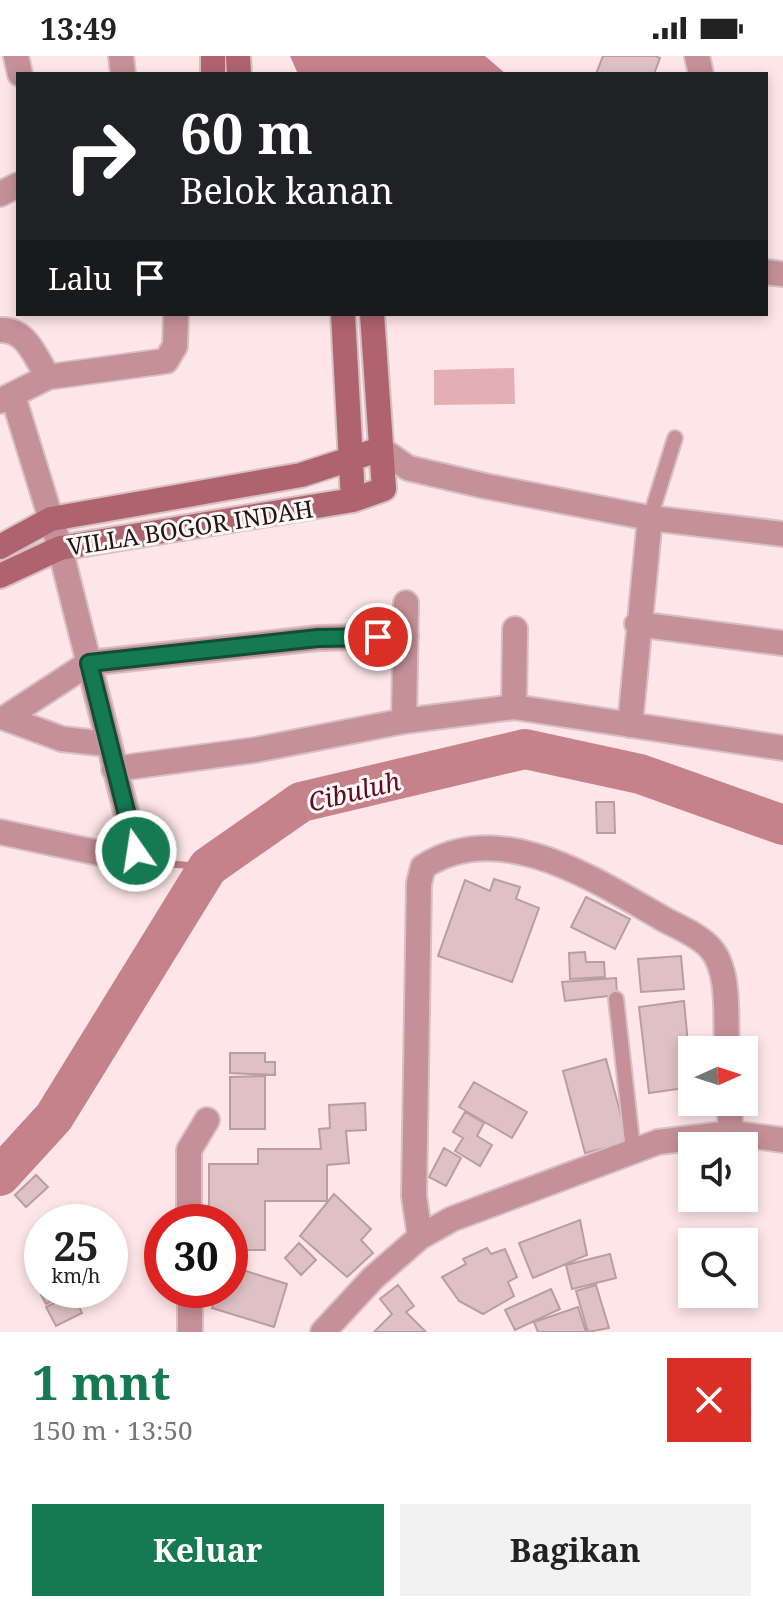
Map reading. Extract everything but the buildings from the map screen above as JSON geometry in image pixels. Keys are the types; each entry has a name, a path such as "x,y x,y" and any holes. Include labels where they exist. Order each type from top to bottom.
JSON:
{"street":[{"path":"0,832 123,858 136,851 60,548 6,398 48,377 166,361 175,346 176,316"},
{"path":"343,316 353,500"},
{"path":"372,316 384,489"},
{"path":"0,330 12,330 24,337 48,377"},
{"path":"381,449 408,468 650,518 783,534"},
{"name":"VILLA BOGOR INDAH","path":"0,547 51,519 301,475 381,449"},
{"path":"384,489 408,468"},
{"name":"VILLA BOGOR INDAH","path":"0,576 60,548 353,500 384,489"},
{"path":"630,725 637,624 650,518"},
{"path":"404,721 406,603"},
{"path":"637,624 783,643"},
{"path":"514,707 515,629"},
{"path":"107,744 62,739 5,718 89,663 318,638 406,636"},
{"path":"114,769 255,750 404,721 514,707 783,748"},
{"path":"420,1237 414,1196 419,883 423,867 438,857 467,847 501,848 548,860 607,886 711,947 723,981 726,1036"},
{"path":"189,1204 189,1150 207,1120"},
{"path":"758,1137 783,1140"},
{"path":"323,1332 373,1278 420,1237 452,1219 633,1150 678,1140"},
{"path":"190,1308 190,1332"}],"lane":[{"path":"650,518 675,438"},
{"path":"616,999 633,1150"}],"shaded area":[{"path":"290,56 485,56 504,72 297,72"},
{"path":"514,368 515,404 434,405 434,370"}],"waterway":[{"name":"Cibuluh","path":"0,1176 54,1117 208,867 301,802 525,749 640,774 783,825"},
{"path":"133,861 208,867"}],"route":[{"path":"136,851 89,663 318,638 378,637"}]}
